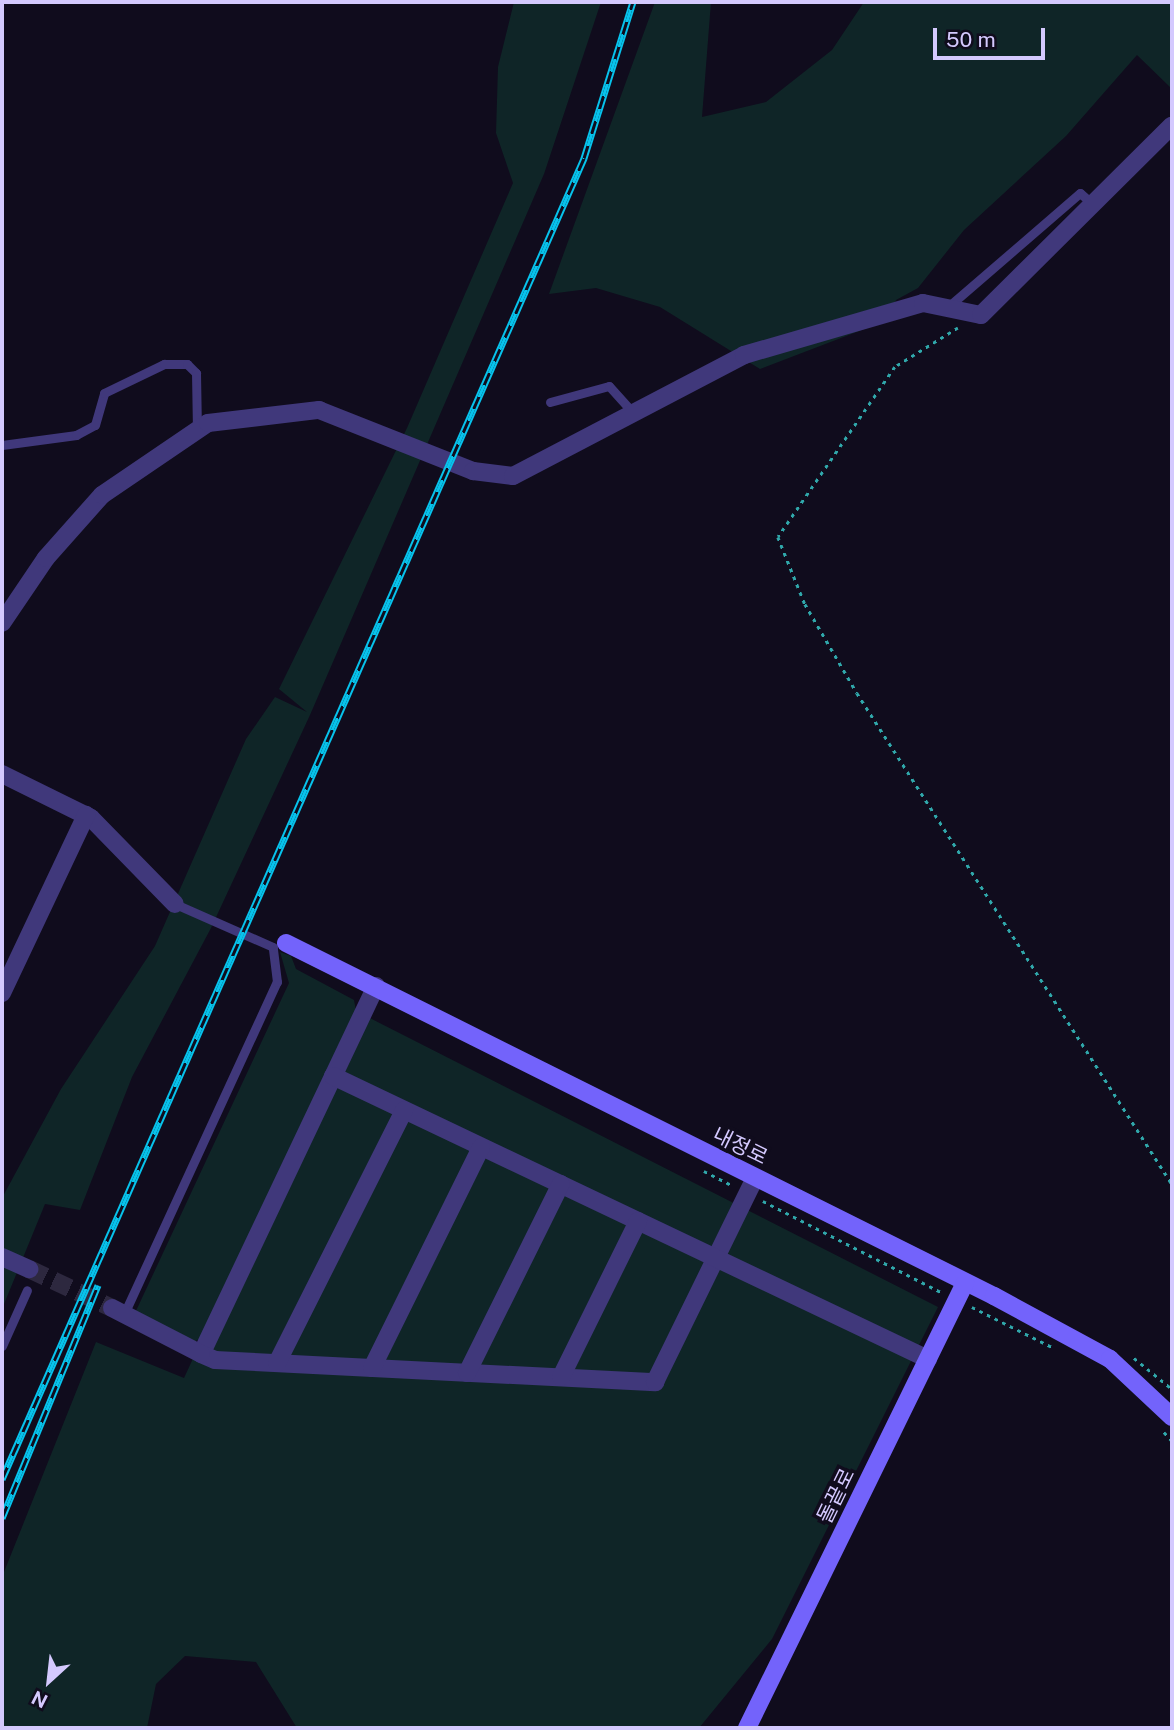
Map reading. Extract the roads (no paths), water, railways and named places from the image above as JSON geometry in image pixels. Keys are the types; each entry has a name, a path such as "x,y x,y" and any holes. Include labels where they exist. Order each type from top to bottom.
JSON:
{"street":[{"path":"5,613 46,558 102,495 197,430 319,410 493,478 528,471 744,355 923,303 949,306 981,315 1094,206 1172,125"},
{"path":"2,774 86,815 176,904"},
{"path":"2,993 86,815"},
{"name":"내정로","path":"280,945 376,986 1110,1359 1172,1417"},
{"path":"201,1354 376,986"},
{"path":"333,1076 928,1359"},
{"path":"277,1363 404,1110"},
{"path":"372,1368 481,1147"},
{"path":"118,1311 201,1354 277,1363 654,1382 755,1178"},
{"path":"467,1373 561,1184"},
{"path":"561,1377 638,1221"},
{"path":"2,1257 29,1269"},
{"name":"돌끝로","path":"747,1728 965,1283"}],"lane":[{"path":"949,306 1080,193 1094,206"},
{"path":"2,445 76,435 95,425 104,393 164,364 187,364 196,373 197,430"},
{"path":"550,402 609,386 634,414"},
{"path":"118,1311 277,982 280,945 176,904"},
{"path":"2,1346 27,1290"}],"tunnel":[{"path":"29,1269 112,1308"}],"railway":[{"path":"2,1479 584,158 633,2"},
{"path":"2,1518 98,1285"}]}
